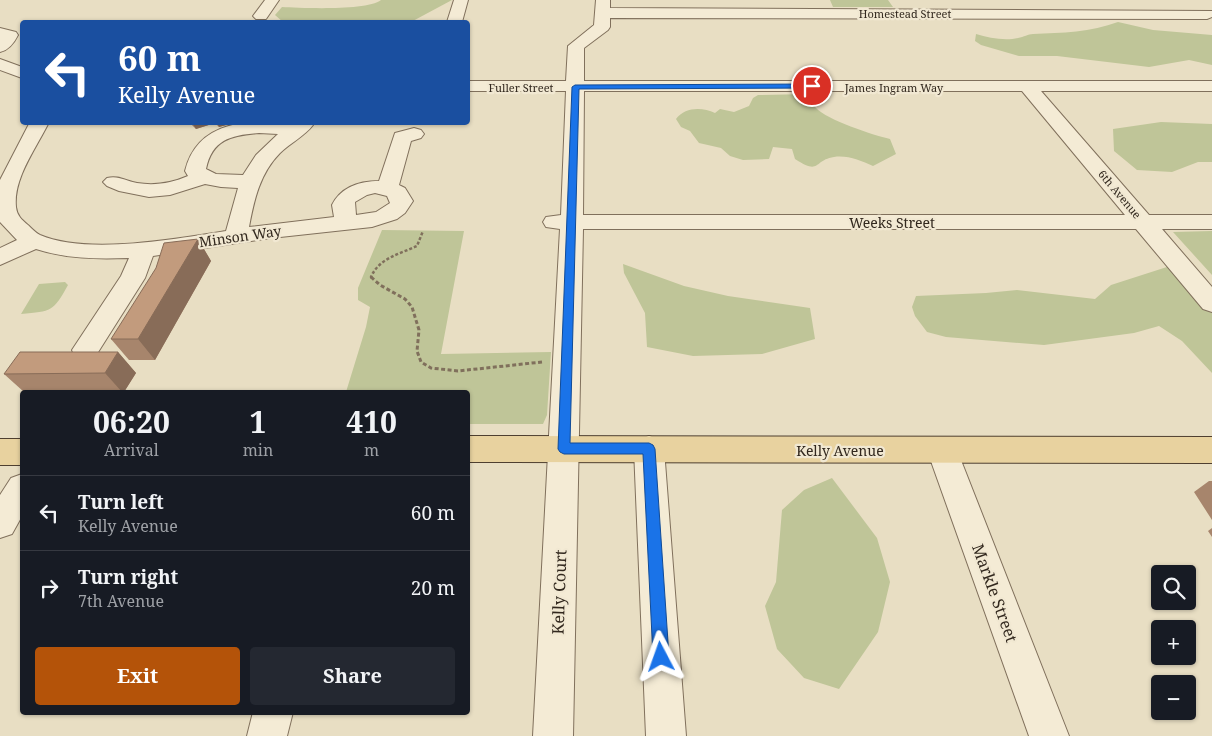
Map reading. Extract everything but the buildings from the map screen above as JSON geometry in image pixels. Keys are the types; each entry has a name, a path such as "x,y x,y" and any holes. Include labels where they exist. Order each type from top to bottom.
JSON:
{"main road":[{"name":"Kelly Avenue","path":"470,449 1212,450"},
{"path":"0,452 20,452"}],"street":[{"path":"261,16 272,0"},
{"path":"456,20 462,0"},
{"path":"1188,0 1210,15"},
{"name":"Homestead Street","path":"603,7 1210,15"},
{"name":"Kelly Court","path":"553,736 564,449 563,222 575,87 576,46 602,27 603,7"},
{"path":"0,32 10,35 7,41 0,47"},
{"path":"0,64 20,72"},
{"name":"Fuller Street","path":"470,86 575,87"},
{"name":"James Ingram Way","path":"575,87 1212,86"},
{"name":"6th Avenue","path":"1028,87 1212,303"},
{"name":"Minson Way","path":"38,125 8,184 5,207 7,215 21,234 34,241 76,252 144,249 385,217 401,206 402,200 397,191 388,188"},
{"path":"250,182 212,181 203,178 195,171 198,157 208,142 238,130 301,126"},
{"path":"236,236 246,191 265,156 301,126"},
{"path":"347,223 343,210 344,202 350,196 368,188 388,188 402,137 414,134"},
{"path":"114,182 128,188 147,192 165,191 203,178"},
{"name":"Weeks Street","path":"563,222 1212,222"},
{"path":"0,257 34,241"},
{"path":"85,350 133,278 144,249"},
{"path":"649,449 666,736"},
{"name":"Markle Street","path":"942,450 1049,736"},
{"path":"0,523 20,491"},
{"path":"267,736 272,715"}],"path":[{"path":"423,231 417,246 378,265 372,271 371,277 375,282 410,304 419,327 417,351 422,361 441,371 461,372 510,364 550,362"}],"green space":[{"path":"381,0 452,0 415,20 281,20 275,15 282,7 349,7 374,4"},
{"path":"830,0 888,0 893,7 833,7"},
{"path":"1118,22 1153,30 1212,35 1212,65 1189,60 1149,67 1057,56 1019,56 981,45 975,41 976,34 997,39 1013,39 1031,34 1087,30"},
{"path":"808,94 816,108 822,113 862,131 890,139 896,154 873,166 854,159 834,157 813,167 795,159 792,149 773,147 769,159 743,160 730,156 721,148 699,143 690,131 681,127 676,119 684,112 694,109 715,113 720,109 734,112 749,106 753,98 758,95"},
{"path":"1161,122 1212,124 1212,162 1198,162 1172,172 1137,170 1114,151 1113,129"},
{"path":"382,230 464,231 441,354 551,352 547,415 543,424 470,424 470,390 347,390 366,327 370,307 358,300 358,288"},
{"path":"1212,231 1212,275 1173,232"},
{"path":"623,264 684,286 728,296 810,308 815,339 762,354 693,356 647,347 645,313 624,273"},
{"path":"1170,266 1212,311 1212,373 1182,341 1159,326 1134,333 1044,345 946,337 927,332 915,316 912,307 916,296 1017,290 1095,299 1111,285"},
{"path":"65,282 68,285 55,305 46,311 21,314 39,284"},
{"path":"832,478 877,538 890,582 878,632 839,689 804,678 777,649 765,606 776,582 782,510 804,490"}],"route":[{"path":"661,657 649,449 564,449 575,87 812,86"}]}
